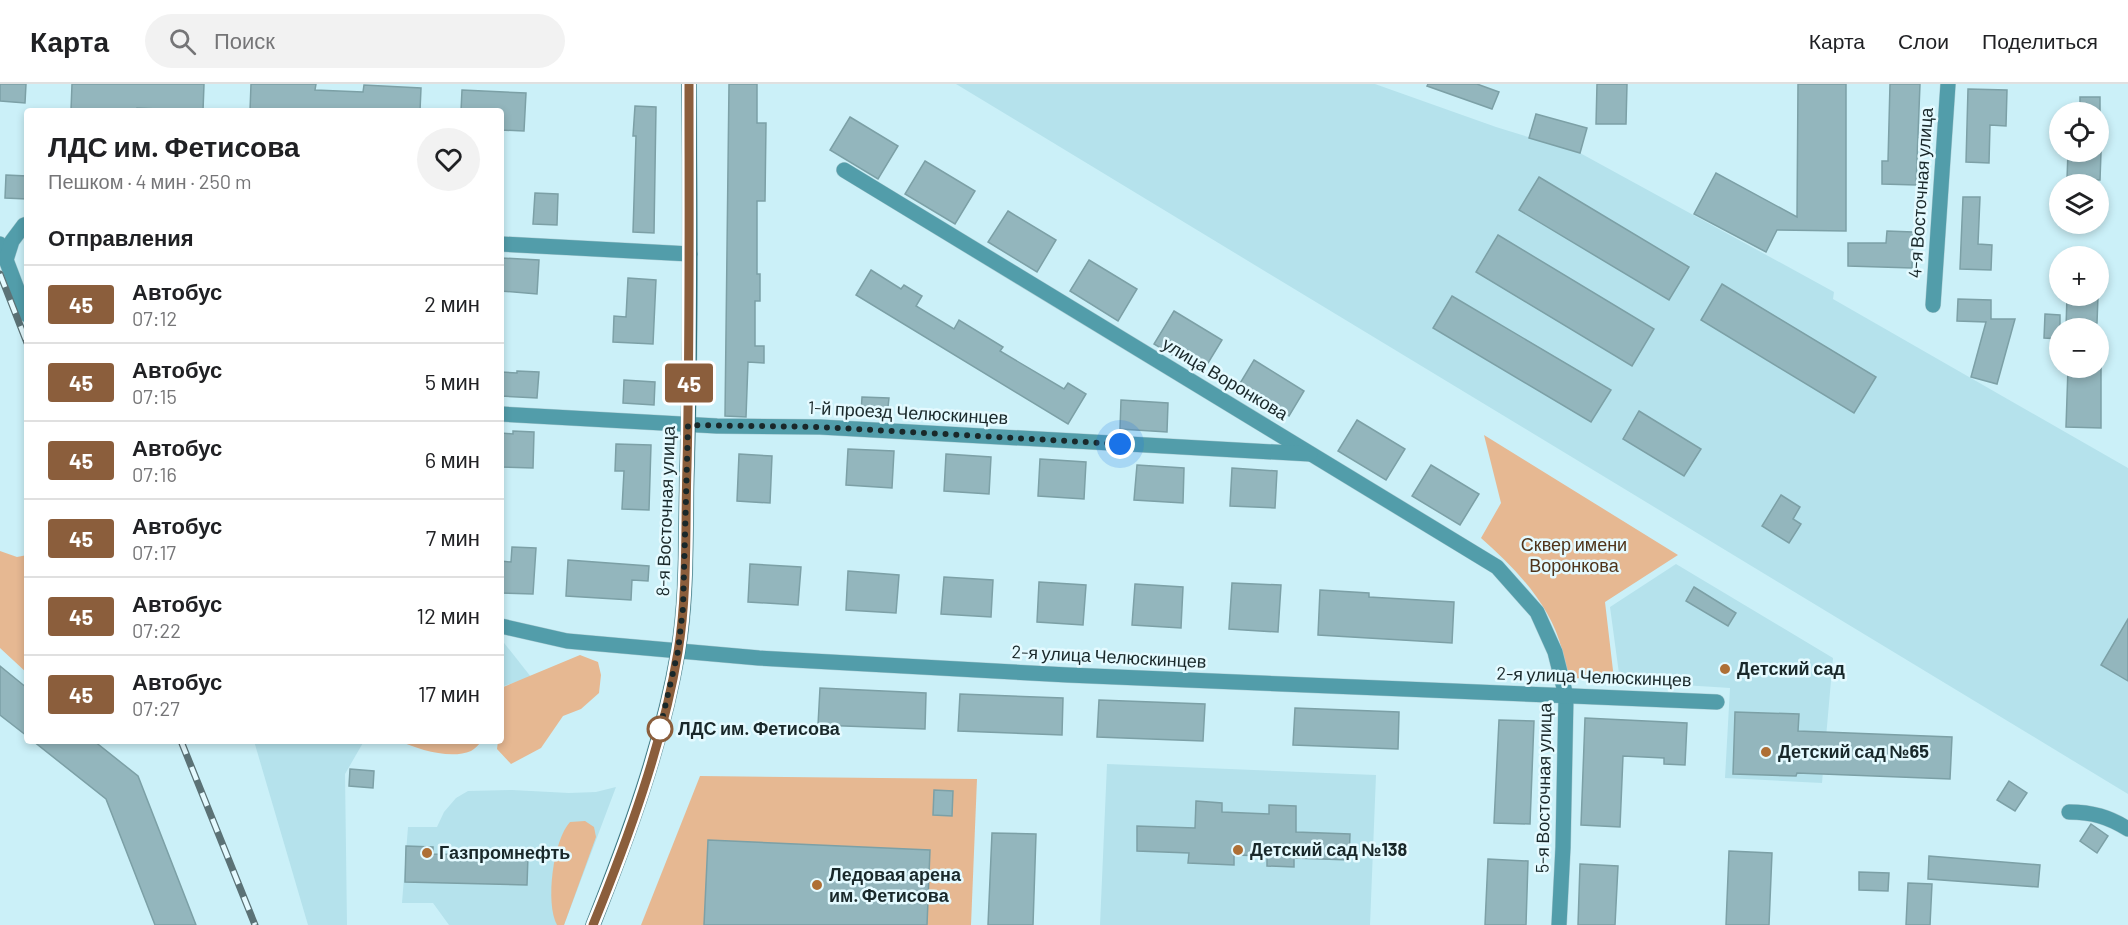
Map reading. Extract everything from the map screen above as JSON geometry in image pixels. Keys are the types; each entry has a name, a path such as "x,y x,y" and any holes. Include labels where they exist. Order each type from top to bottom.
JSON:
{"main road":[{"name":"8-я Восточная улица","path":"593,925 632,821 656,743 678,651 683,608 690,254 689,84"}],"street":[{"name":"4-я Восточная улица","path":"1933,305 1948,84"},
{"name":"улица Воронкова","path":"844,170 1497,567 1537,612 1555,652"},
{"path":"6,260 12,241 24,225"},
{"path":"0,244 24,307"},
{"path":"504,244 690,254"},
{"name":"1-й проезд Челюскинцев","path":"504,414 688,425 827,427 1312,454"},
{"name":"2-я улица Челюскинцев","path":"504,627 567,641 759,658 1080,675 1718,702"},
{"name":"5-я Восточная улица","path":"1555,652 1566,696 1564,823 1559,925"},
{"path":"2069,812 2089,812 2101,815 2128,829"}],"shaded area":[{"path":"956,84 1375,84 1496,127 1580,153 1834,292 1833,299 2128,468 2128,794"},
{"name":"Детский сад","path":"1676,564 1833,658 1822,783 1725,778 1730,688 1620,681 1610,607"},
{"path":"504,643 531,677 504,686"},
{"path":"255,744 362,744 345,774 347,925 308,925"},
{"name":"Детский сад №138","path":"1107,764 1376,775 1370,925 1100,925"},
{"path":"616,787 564,925 449,925 433,903 402,903 408,827 437,827 444,812 456,798 468,791 512,790 569,793 596,792"}],"green space":[{"name":"Сквер имени Воронкова","path":"1484,435 1678,555 1605,602 1614,679 1567,678 1557,633 1541,603 1519,575 1481,538 1501,503"},
{"path":"0,551 17,557 24,556 24,670 0,648"},
{"path":"580,655 598,662 601,675 599,693 581,709 563,716 541,748 511,764 497,749 498,744 504,744 504,687"},
{"path":"408,744 479,744 471,751 454,754 425,750"},
{"path":"700,776 977,779 971,925 641,925"},
{"path":"585,821 594,827 596,837 564,925 557,925 553,915 551,888 555,857 564,831 570,822"}],"building":[{"path":"0,84 26,84 25,103 0,101"},
{"path":"72,84 204,84 203,108 71,108"},
{"path":"251,84 316,84 315,90 363,92 364,85 421,88 420,108 250,108"},
{"path":"729,84 757,84 757,123 766,123 765,201 757,201 757,274 760,274 760,301 755,301 755,346 764,346 764,363 748,362 746,417 725,416"},
{"path":"1428,84 1477,84 1499,92 1492,109 1427,86"},
{"path":"1597,84 1627,84 1626,124 1596,124"},
{"path":"1798,84 1846,84 1846,231 1777,230 1766,252 1694,214 1716,173 1797,217"},
{"path":"1890,84 1920,84 1916,185 1882,184 1882,161 1888,161"},
{"path":"1968,89 2007,90 2006,126 1990,125 1989,163 1966,162"},
{"path":"462,90 526,93 524,131 504,130 504,108 461,108"},
{"path":"2080,97 2100,97 2100,102 2080,102"},
{"path":"635,106 656,107 654,233 633,232"},
{"path":"1536,114 1587,128 1580,153 1529,138"},
{"path":"850,117 898,146 878,179 830,150"},
{"path":"925,161 975,191 955,224 905,194"},
{"path":"2068,162 2101,162 2100,174 2067,174"},
{"path":"6,175 24,176 24,199 5,198"},
{"path":"1539,177 1689,267 1669,300 1519,210"},
{"path":"535,193 558,194 557,225 533,224"},
{"path":"1963,197 1980,197 1978,244 1992,245 1991,270 1960,269"},
{"path":"1008,211 1056,240 1037,272 988,242"},
{"path":"1887,231 1913,232 1912,268 1848,266 1848,243 1886,243"},
{"path":"1498,235 1654,329 1632,366 1476,272"},
{"path":"504,258 539,260 537,294 504,291"},
{"path":"1089,260 1137,289 1118,321 1070,291"},
{"path":"871,270 901,289 904,285 922,296 916,306 954,329 959,320 1003,347 1000,351 1064,389 1068,383 1086,394 1068,424 856,295"},
{"path":"628,278 656,280 653,344 613,342 614,316 626,317"},
{"path":"1722,284 1876,377 1854,413 1701,320"},
{"path":"1452,296 1611,390 1591,422 1433,328"},
{"path":"1958,299 1991,300 1991,319 2015,319 1997,384 1971,377 1986,322 1957,321"},
{"path":"2067,306 2098,306 2097,318 2066,318"},
{"path":"1174,311 1222,340 1202,373 1154,344"},
{"path":"2045,314 2060,315 2060,318 2049,318 2049,338 2044,338"},
{"path":"1254,360 1304,391 1289,416 1239,385"},
{"path":"517,371 539,372 537,398 504,396 504,372 517,373"},
{"path":"2068,378 2101,378 2101,428 2066,427"},
{"path":"624,380 655,382 654,405 623,403"},
{"path":"862,397 889,398 887,416 861,414"},
{"path":"1121,400 1168,403 1167,432 1120,429"},
{"path":"1639,411 1701,449 1684,476 1623,439"},
{"path":"1357,420 1405,449 1386,480 1338,451"},
{"path":"513,431 534,432 533,468 504,467 504,433 513,434"},
{"path":"616,444 651,445 649,510 622,509 624,471 615,471"},
{"path":"848,449 894,451 892,488 846,485"},
{"path":"739,454 772,456 770,503 737,501"},
{"path":"946,454 991,457 989,494 944,491"},
{"path":"1040,459 1086,462 1084,499 1038,496"},
{"path":"1137,465 1184,468 1183,503 1134,500"},
{"path":"1431,465 1479,494 1460,525 1412,496"},
{"path":"1232,468 1277,471 1275,508 1230,506"},
{"path":"1781,495 1800,507 1793,519 1801,524 1789,543 1762,526"},
{"path":"512,547 536,548 533,594 504,593 504,561 511,562"},
{"path":"568,560 649,566 648,581 632,580 631,600 566,596"},
{"path":"750,564 801,567 798,605 748,602"},
{"path":"848,571 899,575 896,613 846,610"},
{"path":"944,577 993,580 991,617 941,614"},
{"path":"1039,582 1086,585 1083,625 1037,622"},
{"path":"1232,583 1281,585 1278,632 1229,629"},
{"path":"1135,584 1183,587 1181,628 1132,625"},
{"path":"1694,587 1736,613 1728,626 1686,601"},
{"path":"1320,590 1369,593 1369,597 1454,602 1452,643 1318,635"},
{"path":"2128,619 2128,681 2101,665"},
{"path":"0,666 24,686 24,734 0,715"},
{"path":"820,688 926,693 925,729 818,725"},
{"path":"960,694 1063,698 1062,735 958,731"},
{"path":"1099,700 1205,704 1203,741 1097,737"},
{"path":"1295,708 1399,712 1398,749 1293,745"},
{"path":"1735,712 1799,714 1798,731 1952,737 1950,779 1797,773 1796,776 1733,774"},
{"path":"1585,718 1687,723 1685,765 1664,764 1664,758 1623,756 1620,827 1581,825"},
{"path":"1499,720 1534,721 1530,824 1494,823"},
{"path":"37,744 98,744 138,776 196,925 155,925 106,799"},
{"path":"350,769 374,771 373,788 349,786"},
{"path":"2009,781 2027,793 2015,811 1997,800"},
{"path":"934,790 953,791 952,816 933,815"},
{"path":"1196,801 1222,803 1222,812 1269,814 1269,805 1296,806 1296,832 1350,834 1349,860 1294,858 1294,867 1267,866 1267,856 1234,855 1234,865 1188,863 1189,853 1137,851 1137,826 1195,828"},
{"path":"2091,824 2108,836 2097,853 2080,841"},
{"path":"992,833 1036,834 1033,925 988,925"},
{"name":"Ледовая арена им. Фетисова","path":"708,840 930,850 927,925 704,925"},
{"path":"406,846 433,847 433,854 528,856 527,885 405,882"},
{"path":"1729,851 1772,853 1769,925 1726,925"},
{"path":"1929,856 2040,865 2038,887 1928,879"},
{"path":"1488,859 1528,861 1526,925 1485,925"},
{"path":"1580,864 1618,866 1615,925 1578,925"},
{"path":"1859,872 1889,873 1888,891 1859,890"},
{"path":"1908,883 1932,884 1930,925 1906,925"}],"railway":[{"path":"0,274 24,335"},
{"path":"182,744 255,925"}],"bus line":[{"name":"45","path":"593,925 632,821 659,733 678,651 683,608 690,254 689,84"}],"place":[{"name":"Детский сад","path":"1725,669"},
{"name":"ЛДС им. Фетисова","path":"660,729"},
{"name":"Детский сад №65","path":"1766,752"},
{"name":"Детский сад №138","path":"1238,850"},
{"name":"Газпромнефть","path":"427,853"},
{"name":"Ледовая арена им. Фетисова","path":"817,885"}],"route":[{"path":"660,729 659,733 678,651 683,608 688,425 820,427 1120,444"}]}
